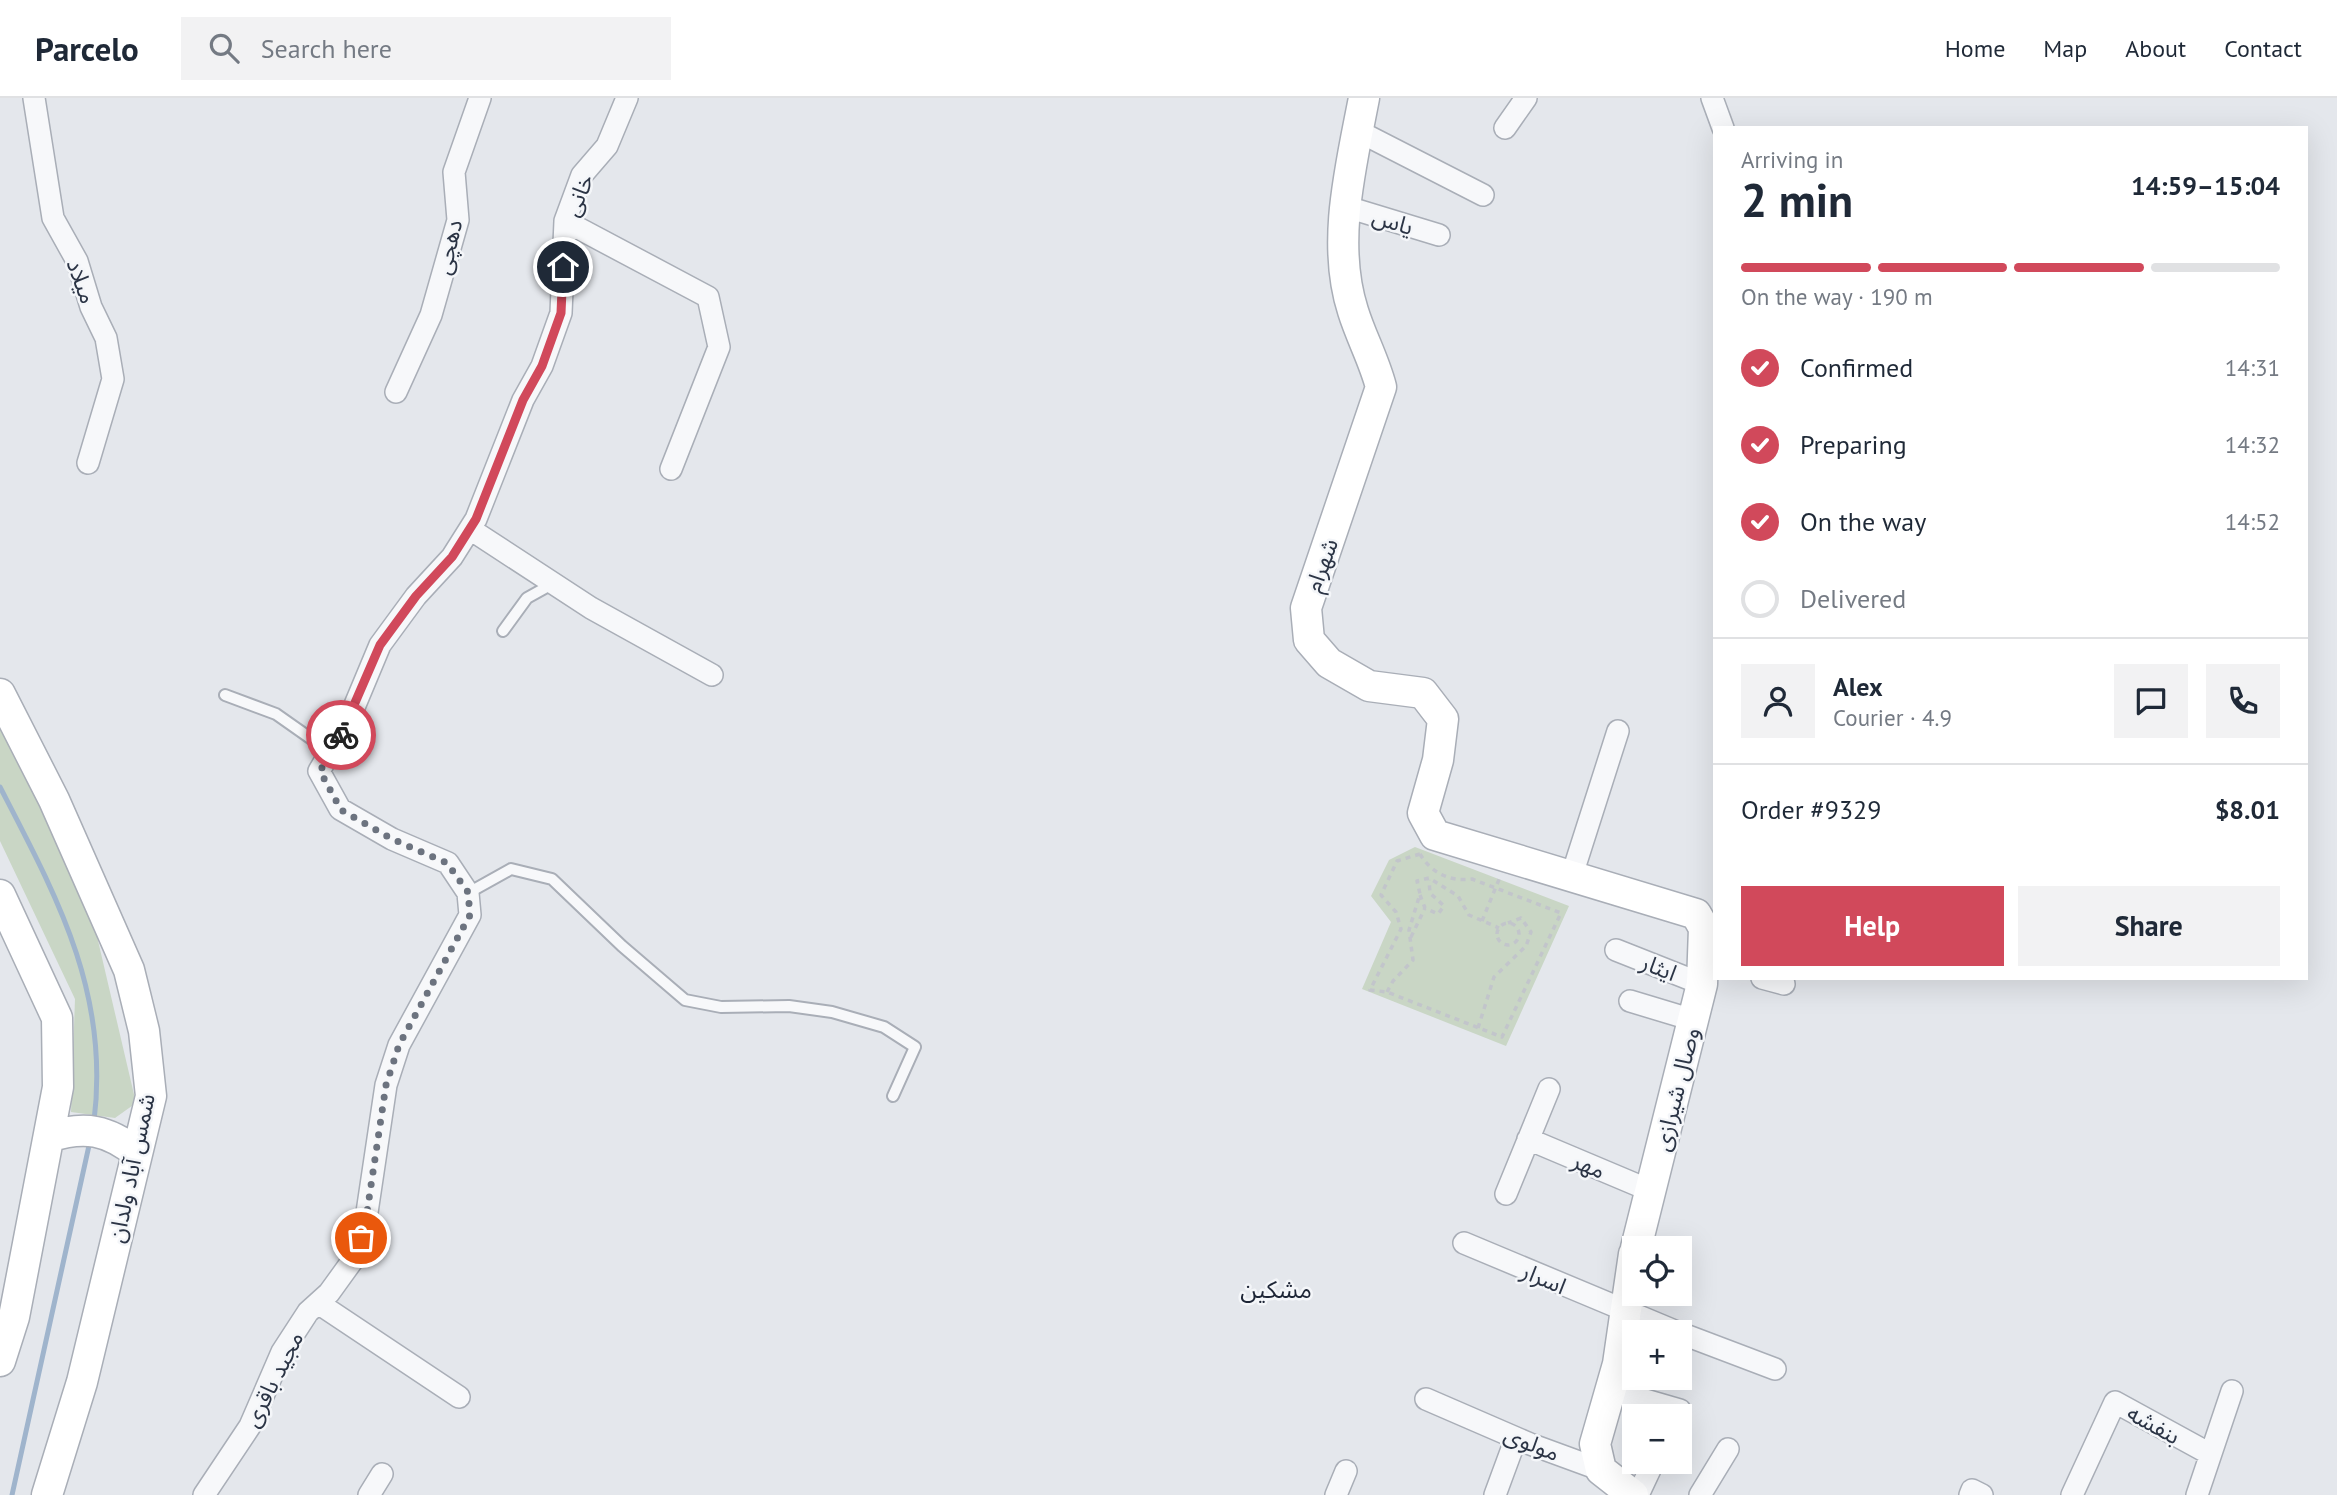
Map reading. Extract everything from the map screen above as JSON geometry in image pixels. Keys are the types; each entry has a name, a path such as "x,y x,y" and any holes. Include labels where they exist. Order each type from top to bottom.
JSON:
{"street":[{"name":"میلاد","path":"34,98 53,218 77,261 91,306 106,338 113,379 88,463"},
{"name":"دهچی","path":"396,392 431,315 458,220 454,172 480,98"},
{"name":"خانی","path":"468,892 447,863 392,839 341,810 320,771 347,724 380,645 416,596 452,557 470,528 523,400 542,366 561,313 565,221 582,175 607,146 626,98"},
{"name":"شهرام","path":"1364,98 1347,207 1343,261 1353,311 1373,356 1381,387 1306,608 1310,640 1329,663 1369,686 1423,693 1443,719 1438,760 1423,813 1434,835 1696,914 1704,928"},
{"path":"1505,128 1526,98"},
{"path":"1712,98 1722,126"},
{"path":"1358,131 1483,195"},
{"name":"یاس","path":"1347,207 1439,235"},
{"path":"565,221 708,297 719,347 671,469"},
{"path":"470,528 591,608 712,675"},
{"name":"شمس آباد ولدان","path":"0,694 54,800 130,970 144,1031 151,1096 82,1382 47,1495"},
{"path":"1572,876 1618,732"},
{"name":"مجید باقری","path":"207,1494 250,1426 282,1352 308,1312 355,1257 366,1219 386,1085 399,1045 470,915 468,892"},
{"path":"0,895 57,1018 58,1087 14,1317 0,1361"},
{"name":"وصال شیرازی","path":"1639,1236 1706,972 1704,928"},
{"name":"ایثار","path":"1616,950 1706,972"},
{"path":"1769,980 1784,984"},
{"path":"1630,1001 1693,1020"},
{"path":"1506,1194 1549,1089"},
{"path":"50,1137 72,1129 96,1130 118,1138 137,1153"},
{"name":"مهر","path":"1528,1139 1649,1190"},
{"name":"اسرار","path":"1464,1243 1646,1320"},
{"path":"0,1292 23,1272"},
{"path":"318,1303 459,1397"},
{"path":"1601,1470 1595,1444 1611,1390 1626,1306"},
{"name":"اسرار","path":"1692,1337 1775,1369"},
{"path":"1611,1390 1659,1404"},
{"path":"2197,1495 2232,1391"},
{"name":"مولوی","path":"1426,1399 1601,1470 1635,1495"},
{"name":"بنفشه","path":"2072,1495 2115,1402 2210,1454"},
{"path":"1495,1495 1517,1438"},
{"path":"1700,1495 1728,1449"},
{"path":"1336,1495 1346,1471"},
{"path":"369,1495 382,1474"},
{"path":"1635,1495 1647,1474"},
{"path":"1970,1495 1972,1490 1982,1495"}],"lane":[{"path":"503,631 527,598 554,583"},
{"path":"225,695 276,714 330,752"},
{"path":"468,892 511,869 552,879 622,946 685,1000 722,1007 789,1006 832,1012 884,1027 915,1046 893,1096"}],"path":[{"path":"1420,854 1426,864 1439,874 1459,880 1472,879 1561,913 1502,1037 1387,992 1370,990 1401,929 1396,912 1381,895 1397,861 1420,854"},
{"path":"1482,921 1506,856"},
{"path":"1429,878 1430,893 1444,906 1438,914 1426,908 1420,894 1418,881 1429,878"},
{"path":"1429,878 1436,885 1447,887 1458,896 1469,915 1499,928"},
{"path":"1387,992 1393,981 1413,960 1409,930 1420,894"},
{"path":"1410,938 1426,908"},
{"path":"1478,1028 1493,977 1526,946 1531,932 1521,918 1499,928"},
{"path":"1499,928 1500,941 1512,944 1518,932 1508,923"}],"green space":[{"path":"0,725 92,915 136,1103 115,1118 71,1112 75,999 0,841"},
{"path":"1415,847 1569,906 1506,1046 1362,989 1391,922 1371,896 1389,860"}],"waterway":[{"path":"0,787 59,907 86,988 94,1030 97,1074 94,1121"},
{"path":"12,1495 90,1141"}],"way so far":[{"path":"341,735 320,771 341,810 392,839 447,863 468,892 470,915 399,1045 386,1085 361,1238"}],"district":[{"name":"مشکین","path":"1276,1289"}],"route":[{"path":"341,735 380,645 416,596 452,557 476,519 523,400 542,366 561,313 563,267"}]}
